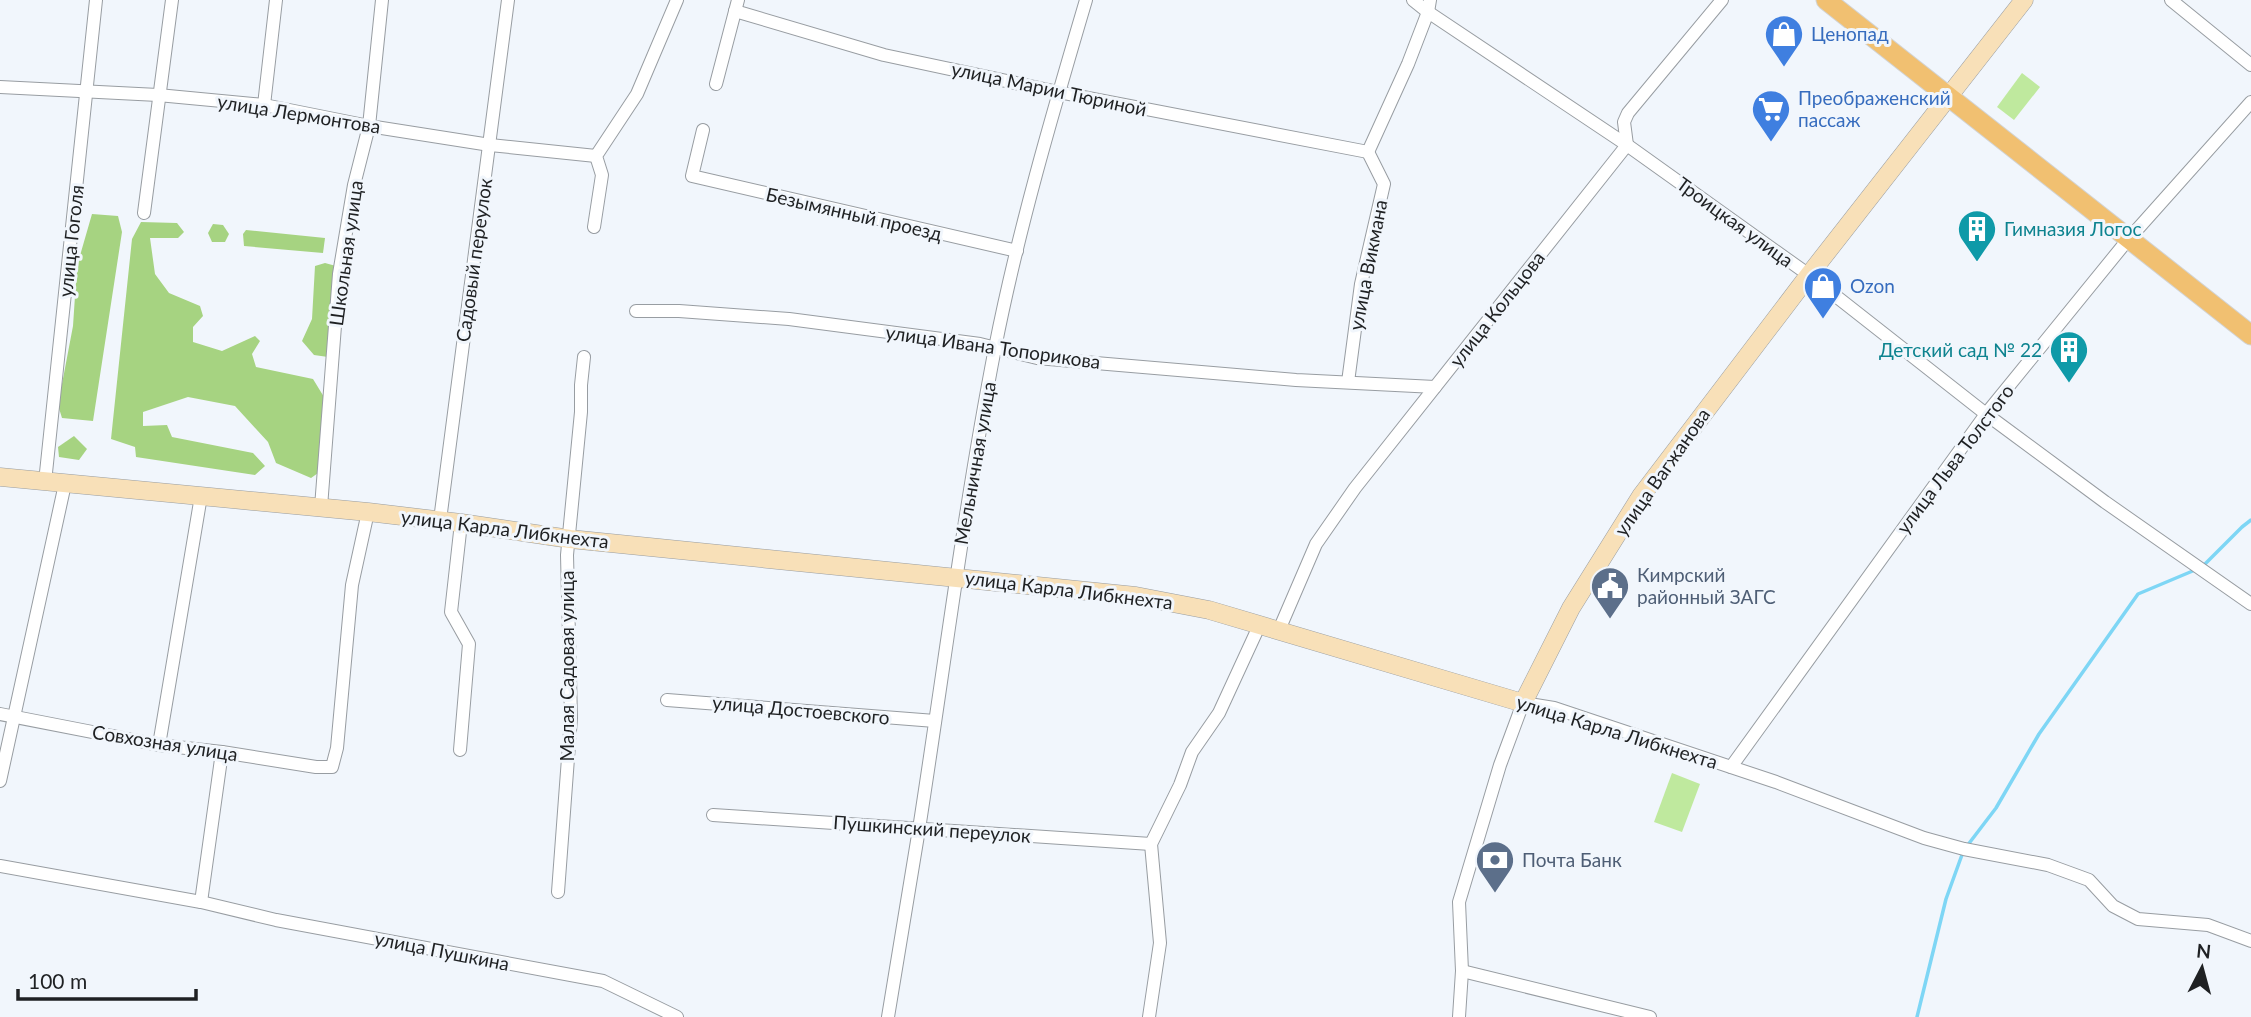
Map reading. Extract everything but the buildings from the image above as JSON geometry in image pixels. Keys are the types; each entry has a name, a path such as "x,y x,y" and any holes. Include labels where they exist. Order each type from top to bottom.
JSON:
{"main road":[{"path":"1826,0 2251,335"}],"street":[{"name":"улица Гоголя","path":"46,482 96,0"},
{"path":"144,213 172,0"},
{"path":"264,104 276,0"},
{"name":"Школьная улица","path":"321,507 339,274 354,185 369,125 383,0"},
{"name":"Садовый переулок","path":"440,520 508,0"},
{"path":"594,227 601,175 596,156 636,94 677,0"},
{"name":"Мельничная улица","path":"888,1017 956,576 995,348 1058,92 1086,0"},
{"name":"Троицкая улица","path":"1413,0 1429,6 1809,275 1986,414 2105,502 2251,604"},
{"path":"1627,145 1624,122 1628,113 1722,0"},
{"name":"улица Вагжанова","path":"1459,1017 1462,971 1459,902 1500,765 1523,703 1572,608 1641,496 2024,0"},
{"path":"2171,0 2251,65"},
{"path":"716,84 736,5"},
{"name":"улица Марии Тюриной","path":"736,5 884,55 1368,152"},
{"path":"1368,152 1408,64 1429,6"},
{"name":"улица Лермонтова","path":"0,87 158,95 264,104 490,145 596,156"},
{"name":"улица Льва Толстого","path":"1731,767 1986,414 2129,239 2251,102"},
{"name":"Безымянный проезд","path":"703,130 692,176 1017,251"},
{"name":"улица Кольцова","path":"1279,630 1316,544 1354,488 1627,145"},
{"name":"улица Викмана","path":"1348,382 1361,284 1384,184 1368,152"},
{"name":"улица Ивана Топорикова","path":"636,311 679,311 789,319 995,348 1037,358 1296,380 1434,387"},
{"name":"Малая Садовая улица","path":"558,892 571,718 568,555 584,357"},
{"name":"улица Карла Либкнехта","path":"0,477 321,507 440,520 570,539 956,576 1136,596 1209,610 1523,703 1554,708 1731,767 1924,838 1964,849 2048,864 2089,880 2113,906 2138,919 2208,925 2251,942"},
{"path":"0,781 65,484"},
{"path":"159,745 201,496"},
{"name":"Совхозная улица","path":"0,714 159,745 331,767 337,748 352,585 368,512"},
{"path":"460,750 469,644 451,612 461,523"},
{"path":"1149,1017 1160,943 1151,844 1180,785 1192,752 1219,713 1260,624"},
{"name":"улица Достоевского","path":"667,700 935,721"},
{"path":"201,902 222,752"},
{"name":"Пушкинский переулок","path":"713,815 1151,844"},
{"name":"улица Пушкина","path":"0,866 201,902 276,920 603,981 677,1017"},
{"path":"1462,971 1650,1017"}],"green space":[{"path":"2022,73 2040,87 2014,120 1997,107"},
{"path":"92,214 118,216 122,232 93,421 62,418 58,405 73,326 77,266"},
{"path":"141,222 177,223 184,232 178,238 150,238 155,274 169,293 200,306 203,316 193,327 193,342 222,351 255,336 260,341 252,354 256,367 313,379 324,397 321,471 311,478 276,463 268,442 235,406 188,397 143,412 143,426 167,425 172,437 253,453 265,466 255,475 136,457 135,447 111,439 132,239"},
{"path":"213,224 223,225 229,234 225,242 212,242 208,233"},
{"path":"246,230 325,238 323,253 244,246 243,234"},
{"path":"325,263 336,266 328,357 314,355 302,341 312,319 315,266"},
{"path":"74,436 87,449 79,460 59,457 58,447"},
{"path":"1672,773 1700,784 1682,832 1654,822"}],"waterway":[{"path":"2202,567 2251,520"},
{"path":"1967,846 1996,808 2039,734 2138,594 2195,570"},
{"path":"1917,1017 1946,899 1963,852"}],"place":[{"name":"Ценопад","path":"1784,68"},
{"name":"Преображенский пассаж","path":"1771,143"},
{"name":"Гимназия Логос","path":"1977,263"},
{"name":"Ozon","path":"1823,320"},
{"name":"Детский сад № 22","path":"2069,384"},
{"name":"Кимрский районный ЗАГС","path":"1610,620"},
{"name":"Почта Банк","path":"1495,894"}]}
